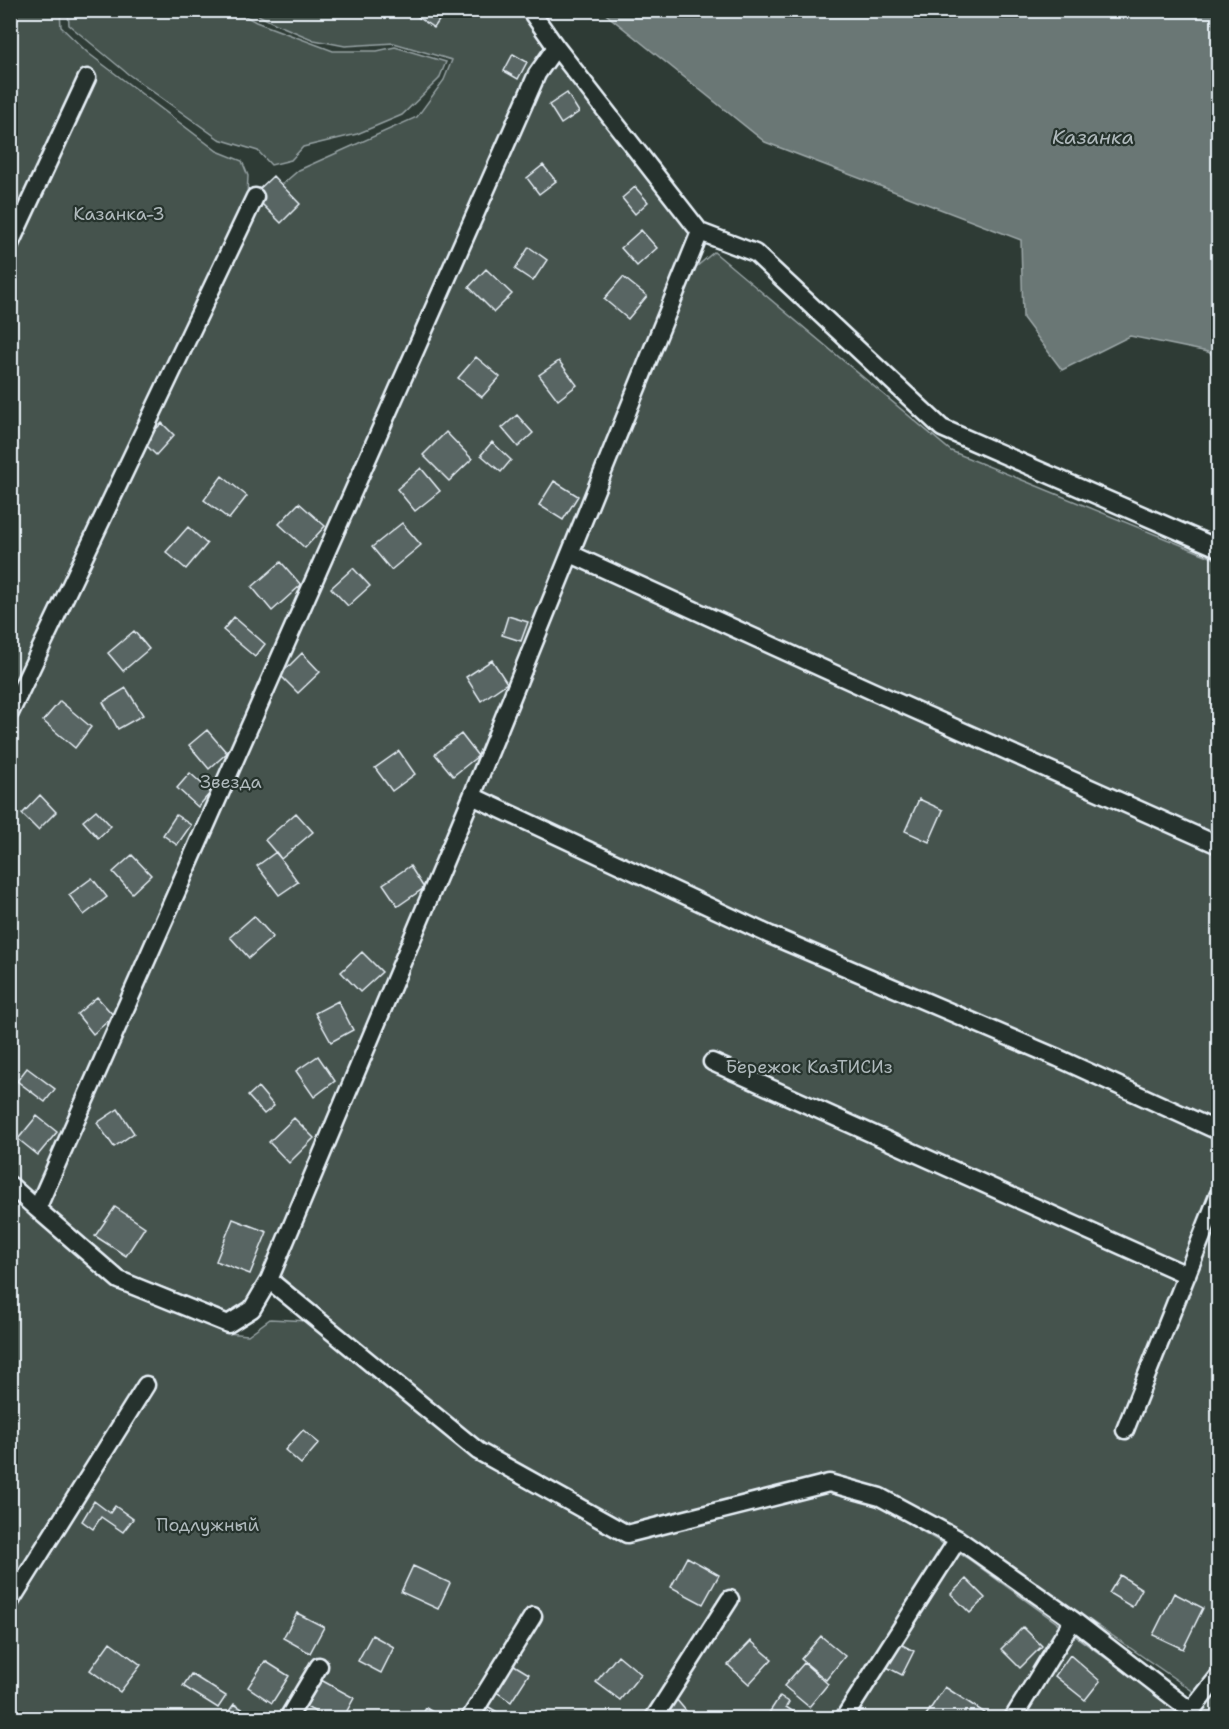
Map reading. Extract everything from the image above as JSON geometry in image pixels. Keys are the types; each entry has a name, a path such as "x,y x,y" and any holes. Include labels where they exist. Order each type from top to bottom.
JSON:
{"lane":[{"path":"530,10 556,47 700,232 755,253 942,428 1218,548"},
{"path":"38,1209 537,74 556,47"},
{"path":"10,244 87,78"},
{"path":"10,713 255,197"},
{"path":"10,1185 119,1280 228,1324 252,1310 269,1280 472,796 700,232"},
{"path":"571,554 1218,845"},
{"path":"472,796 770,934 1058,1058 1218,1131"},
{"path":"712,1062 1187,1275"},
{"path":"1125,1430 1218,1196"},
{"path":"269,1280 478,1451 627,1534 830,1483 880,1497 958,1539 1073,1620 1189,1715 1218,1677"},
{"path":"10,1602 146,1385"},
{"path":"844,1719 958,1539"},
{"path":"654,1719 730,1599"},
{"path":"470,1719 534,1616"},
{"path":"1013,1719 1073,1620"},
{"path":"288,1719 319,1666"}],"green space":[{"name":"Казанка-3","path":"11,11 60,11 61,27 88,53 217,151 242,161 248,176 247,196 11,697"},
{"path":"68,11 236,11 256,22 333,51 377,51 395,47 446,62 439,79 402,115 357,134 303,147 291,160 271,165 258,151 219,139 128,74 69,25"},
{"name":"Звезда","path":"250,11 521,11 691,235 481,755 258,1285 246,1304 230,1314 121,1271 11,1177 11,733 256,207 299,170 417,117 444,80 452,60 394,43 345,46 314,40"},
{"name":"Бережок КазТИСИз","path":"714,252 951,451 1218,560 1218,1662 1197,1694 962,1532 829,1478 627,1526 482,1445 279,1275 689,273"},
{"name":"Подлужный","path":"10,1194 118,1288 227,1333 248,1335 270,1319 309,1321 474,1454 626,1540 830,1490 876,1504 967,1558 1189,1718 11,1718"},
{"path":"1218,1690 1218,1718 1198,1718"}],"water":[{"name":"Казанка","path":"602,11 1218,11 1218,359 1208,352 1130,336 1062,370 1023,318 1021,240 765,142"}],"building":[{"path":"408,10 446,10 434,28"},
{"path":"513,54 527,62 518,79 504,71"},
{"path":"567,93 579,112 561,124 549,105"},
{"path":"543,165 556,181 539,194 527,178"},
{"path":"273,176 300,204 281,223 253,195"},
{"path":"635,187 648,202 635,214 622,198"},
{"path":"641,230 657,248 637,266 621,248"},
{"path":"529,247 547,260 533,281 515,269"},
{"path":"486,269 512,294 494,312 469,287"},
{"path":"623,277 647,296 628,319 604,299"},
{"path":"476,357 500,377 482,397 458,378"},
{"path":"559,361 577,385 558,400 539,375"},
{"path":"517,415 533,433 518,447 502,428"},
{"path":"162,423 174,435 156,455 143,442"},
{"path":"446,432 472,459 449,481 423,455"},
{"path":"492,442 511,460 501,472 481,455"},
{"path":"421,468 440,491 415,511 397,489"},
{"path":"222,476 247,496 229,519 204,500"},
{"path":"554,481 578,496 563,520 539,505"},
{"path":"299,503 325,526 305,548 279,524"},
{"path":"402,523 421,545 391,570 372,547"},
{"path":"188,527 207,544 186,569 166,552"},
{"path":"281,562 301,585 272,611 252,587"},
{"path":"353,568 370,586 348,606 331,588"},
{"path":"508,616 528,622 521,641 502,635"},
{"path":"234,617 265,644 255,657 223,630"},
{"path":"134,631 149,649 123,671 108,653"},
{"path":"302,653 320,672 298,693 280,675"},
{"path":"492,660 507,683 481,701 466,677"},
{"path":"126,688 143,715 118,729 103,702"},
{"path":"60,701 91,727 75,748 43,721"},
{"path":"207,730 227,753 209,769 189,745"},
{"path":"461,734 478,756 453,776 435,754"},
{"path":"399,751 415,774 392,791 375,768"},
{"path":"190,773 211,792 198,807 177,788"},
{"path":"40,795 56,812 38,830 22,814"},
{"path":"919,799 943,810 929,842 905,831"},
{"path":"96,810 111,826 98,838 83,821"},
{"path":"296,813 313,832 281,859 265,840"},
{"path":"176,815 191,825 177,845 163,835"},
{"path":"276,852 298,882 279,895 257,866"},
{"path":"132,855 151,875 132,893 113,872"},
{"path":"410,866 424,888 398,906 383,884"},
{"path":"92,878 107,897 84,915 69,895"},
{"path":"254,916 273,937 249,958 230,937"},
{"path":"362,952 382,972 360,992 341,972"},
{"path":"97,997 114,1016 93,1034 77,1014"},
{"path":"338,1001 353,1030 331,1042 315,1013"},
{"path":"318,1056 335,1081 314,1097 296,1071"},
{"path":"27,1068 55,1089 45,1102 17,1081"},
{"path":"258,1087 274,1106 264,1114 248,1096"},
{"path":"118,1109 134,1133 114,1147 97,1123"},
{"path":"37,1116 57,1132 38,1155 18,1139"},
{"path":"294,1118 314,1138 289,1163 269,1142"},
{"path":"115,1207 145,1227 126,1256 95,1236"},
{"path":"233,1219 267,1232 250,1274 216,1261"},
{"path":"303,1430 319,1443 301,1464 285,1450"},
{"path":"94,1501 110,1513 115,1506 133,1519 123,1532 101,1517 93,1529 82,1521"},
{"path":"687,1557 719,1575 703,1604 671,1587"},
{"path":"413,1566 450,1583 438,1609 401,1592"},
{"path":"1120,1575 1142,1589 1132,1607 1109,1593"},
{"path":"966,1579 985,1598 970,1613 951,1594"},
{"path":"1174,1593 1203,1608 1183,1649 1153,1635"},
{"path":"297,1613 324,1627 310,1653 283,1638"},
{"path":"1023,1627 1042,1646 1020,1668 1001,1649"},
{"path":"372,1635 394,1647 381,1673 358,1661"},
{"path":"821,1636 845,1656 826,1680 801,1659"},
{"path":"885,1636 914,1651 902,1675 873,1660"},
{"path":"751,1641 772,1659 749,1684 728,1665"},
{"path":"110,1642 141,1665 120,1692 90,1670"},
{"path":"618,1655 641,1674 620,1700 596,1682"},
{"path":"1070,1655 1100,1681 1085,1700 1055,1676"},
{"path":"265,1661 289,1676 272,1703 248,1687"},
{"path":"509,1662 529,1674 511,1702 492,1689"},
{"path":"804,1663 828,1684 809,1707 784,1686"},
{"path":"191,1674 226,1696 218,1708 183,1686"},
{"path":"321,1680 354,1698 343,1718 327,1718 306,1707"},
{"path":"945,1687 988,1715 986,1718 924,1718"},
{"path":"780,1696 789,1702 786,1707 803,1718 770,1718 767,1716"},
{"path":"676,1699 692,1718 652,1718"},
{"path":"480,1702 508,1718 470,1718"},
{"path":"234,1704 257,1718 224,1718"},
{"path":"426,1708 443,1718 420,1718"}]}
